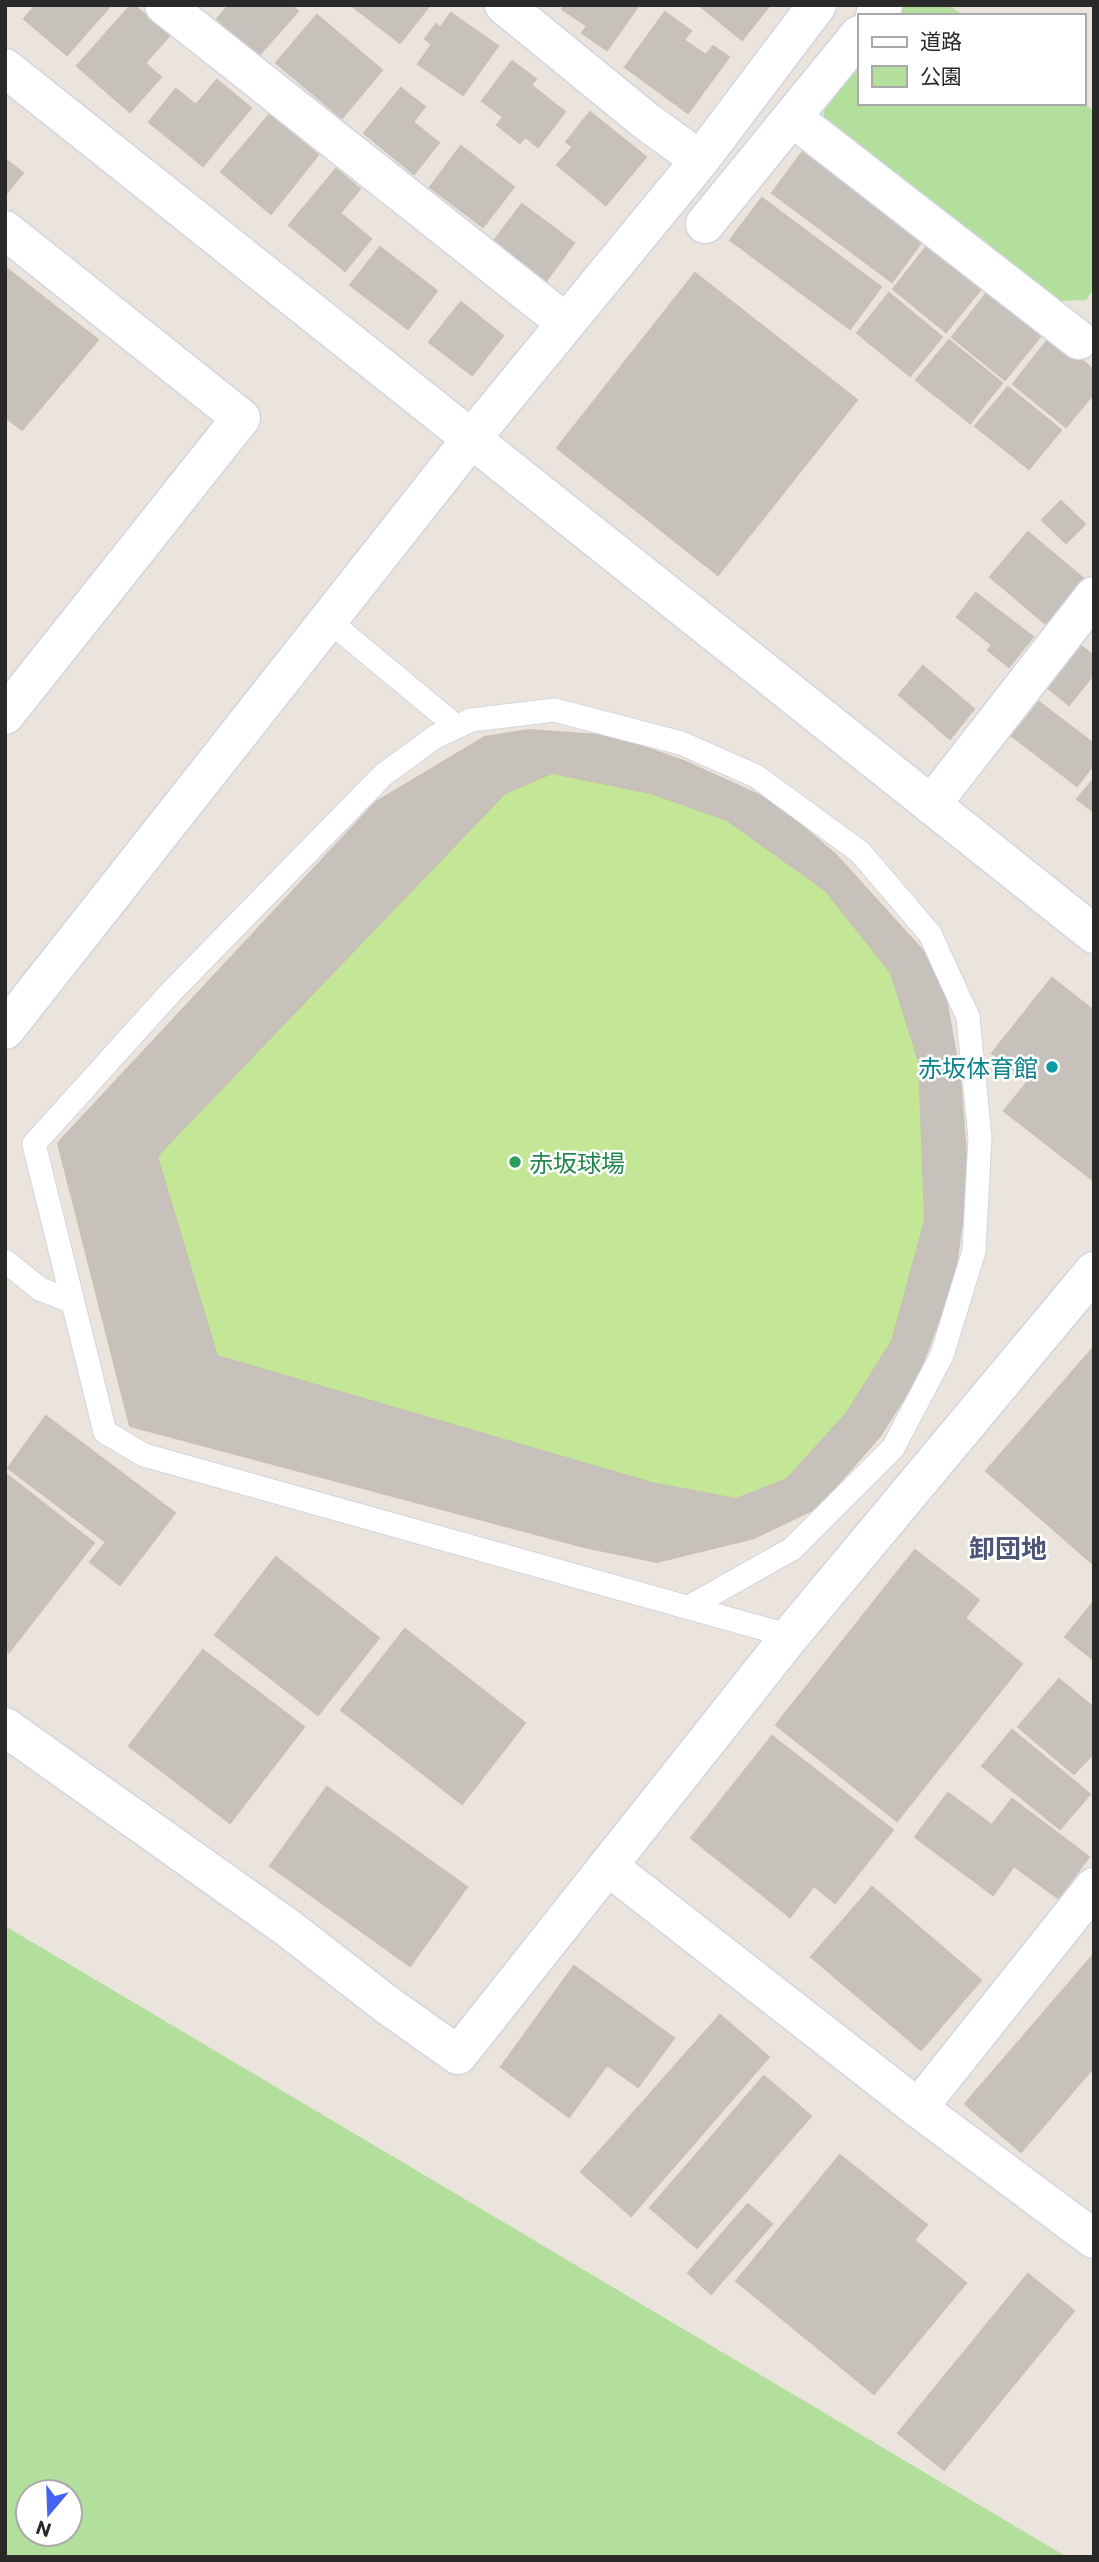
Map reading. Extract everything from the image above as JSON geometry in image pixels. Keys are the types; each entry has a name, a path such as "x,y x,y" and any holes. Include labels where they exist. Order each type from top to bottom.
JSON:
{"street":[{"path":"164,5 566,323"},
{"path":"504,5 646,121 700,160"},
{"path":"5,1030 471,439 700,160 817,5"},
{"path":"705,224 858,36"},
{"path":"5,68 1094,934"},
{"path":"793,118 1089,337"},
{"path":"5,230 241,418 5,715"},
{"path":"931,805 1094,596"},
{"path":"5,1727 288,1928 386,2004 458,2054 790,1636 1094,1270"},
{"path":"609,1867 918,2108 1094,2239"},
{"path":"918,2108 1094,1887"}],"lane":[{"path":"328,620 457,727"},
{"path":"689,1607 792,1549 893,1448 942,1356 974,1251 981,1137 968,1017 930,934 860,852 756,776 681,743 554,710 471,720 435,737 383,775 172,992 34,1144 105,1432 144,1455 790,1636"},
{"path":"5,1261 40,1289 74,1302"}],"green space":[{"path":"905,5 949,5 961,14 898,14"},
{"path":"858,59 858,105 1085,104 1094,111 1094,289 1086,300 1057,301 822,124 827,96"},
{"name":"赤坂球場","path":"529,730 613,736 686,762 774,802 836,855 941,971 960,1077 968,1180 954,1280 917,1378 880,1436 817,1508 754,1538 657,1562 583,1547 130,1426 58,1143 376,802 485,737"},
{"path":"5,1926 1067,2557 5,2557"}],"building":[{"path":"36,5 111,5 67,55 24,19"},
{"path":"131,5 169,36 145,63 161,77 130,112 77,66"},
{"path":"229,5 291,5 298,11 259,55 217,19"},
{"path":"351,5 430,5 400,43"},
{"path":"565,5 639,5 607,50 582,33 587,26 562,9"},
{"path":"699,5 770,5 742,40"},
{"path":"665,12 691,31 684,40 706,55 713,46 729,57 688,113 625,67"},
{"path":"451,13 498,46 463,95 418,64 432,44 425,39 436,24 440,28"},
{"path":"317,15 382,70 342,118 276,63"},
{"path":"512,61 536,79 531,85 565,112 538,147 525,137 520,143 497,125 503,117 482,101"},
{"path":"217,80 251,108 203,166 149,122 176,89 196,105"},
{"path":"401,88 425,107 413,122 439,143 414,174 364,133"},
{"path":"590,112 646,157 606,205 557,165 573,147 566,142"},
{"path":"269,115 318,155 271,214 221,172"},
{"path":"461,146 514,187 483,227 430,187"},
{"path":"803,151 923,240 892,282 772,193"},
{"path":"5,159 23,173 5,195"},
{"path":"336,169 360,189 340,213 371,239 345,271 289,225"},
{"path":"762,198 881,287 850,329 730,240"},
{"path":"522,204 574,243 546,281 493,242"},
{"path":"931,241 985,284 946,332 893,289"},
{"path":"380,247 437,291 408,329 350,285"},
{"path":"5,267 98,340 22,430 5,417"},
{"path":"695,273 857,400 718,575 557,448"},
{"path":"990,289 1044,332 1005,380 952,337"},
{"path":"889,293 942,337 910,376 857,333"},
{"path":"461,302 503,336 472,375 429,342"},
{"path":"1051,336 1094,370 1094,393 1066,427 1013,384"},
{"path":"949,340 1002,383 970,423 916,380"},
{"path":"1008,387 1061,430 1029,469 975,426"},
{"path":"1061,501 1085,524 1066,543 1042,520"},
{"path":"1028,532 1084,579 1046,624 990,577"},
{"path":"976,593 1033,637 1009,667 988,650 992,645 957,617"},
{"path":"1076,642 1094,656 1094,674 1069,705 1043,684"},
{"path":"923,666 974,709 950,739 899,695"},
{"path":"1039,702 1094,744 1094,764 1077,786 1012,736"},
{"path":"529,730 613,736 686,762 774,802 836,855 941,971 960,1077 968,1180 954,1280 917,1378 880,1436 817,1508 754,1538 657,1562 584,1547 130,1426 58,1143 376,802 485,737","holes":["552,773 651,793 727,820 825,890 891,973 919,1062 925,1220 892,1341 846,1414 787,1479 736,1499 652,1483 217,1356 157,1156 505,793"]},
{"path":"1094,779 1094,812 1077,799"},
{"name":"赤坂体育館","path":"1052,978 1094,1011 1094,1181 1004,1111 1028,1081 992,1053"},
{"path":"1094,1347 1094,1562 1092,1563 986,1471"},
{"path":"46,1416 175,1513 120,1585 90,1562 106,1542 8,1468"},
{"path":"5,1473 94,1543 9,1652 5,1649"},
{"path":"915,1550 979,1600 965,1618 1022,1664 897,1821 776,1725"},
{"path":"276,1557 379,1638 318,1715 215,1635"},
{"path":"1094,1601 1094,1660 1065,1637"},
{"path":"405,1629 525,1723 462,1804 341,1710"},
{"path":"203,1650 304,1727 230,1823 129,1746"},
{"path":"1059,1679 1094,1708 1094,1753 1074,1774 1018,1727"},
{"path":"1012,1730 1090,1794 1060,1829 982,1766"},
{"path":"772,1736 893,1830 835,1903 814,1886 790,1917 691,1838"},
{"path":"327,1787 467,1887 410,1966 270,1866"},
{"path":"948,1793 992,1825 1012,1799 1089,1857 1058,1898 1014,1866 993,1895 915,1837"},
{"path":"872,1887 981,1980 921,2050 811,1957"},
{"path":"1094,1954 1094,2067 1021,2152 965,2104"},
{"path":"574,1966 674,2038 638,2087 607,2065 569,2117 501,2067"},
{"path":"720,2015 769,2057 631,2216 581,2172"},
{"path":"764,2076 811,2116 697,2248 650,2208"},
{"path":"840,2155 927,2225 914,2240 966,2283 874,2394 736,2281"},
{"path":"748,2204 772,2224 711,2294 688,2273"},
{"path":"1028,2274 1074,2311 944,2470 898,2433"}],"place":[{"name":"赤坂体育館","path":"1052,1067"},
{"name":"赤坂球場","path":"515,1162"}],"district":[{"name":"卸団地","path":"1008,1547"}]}
